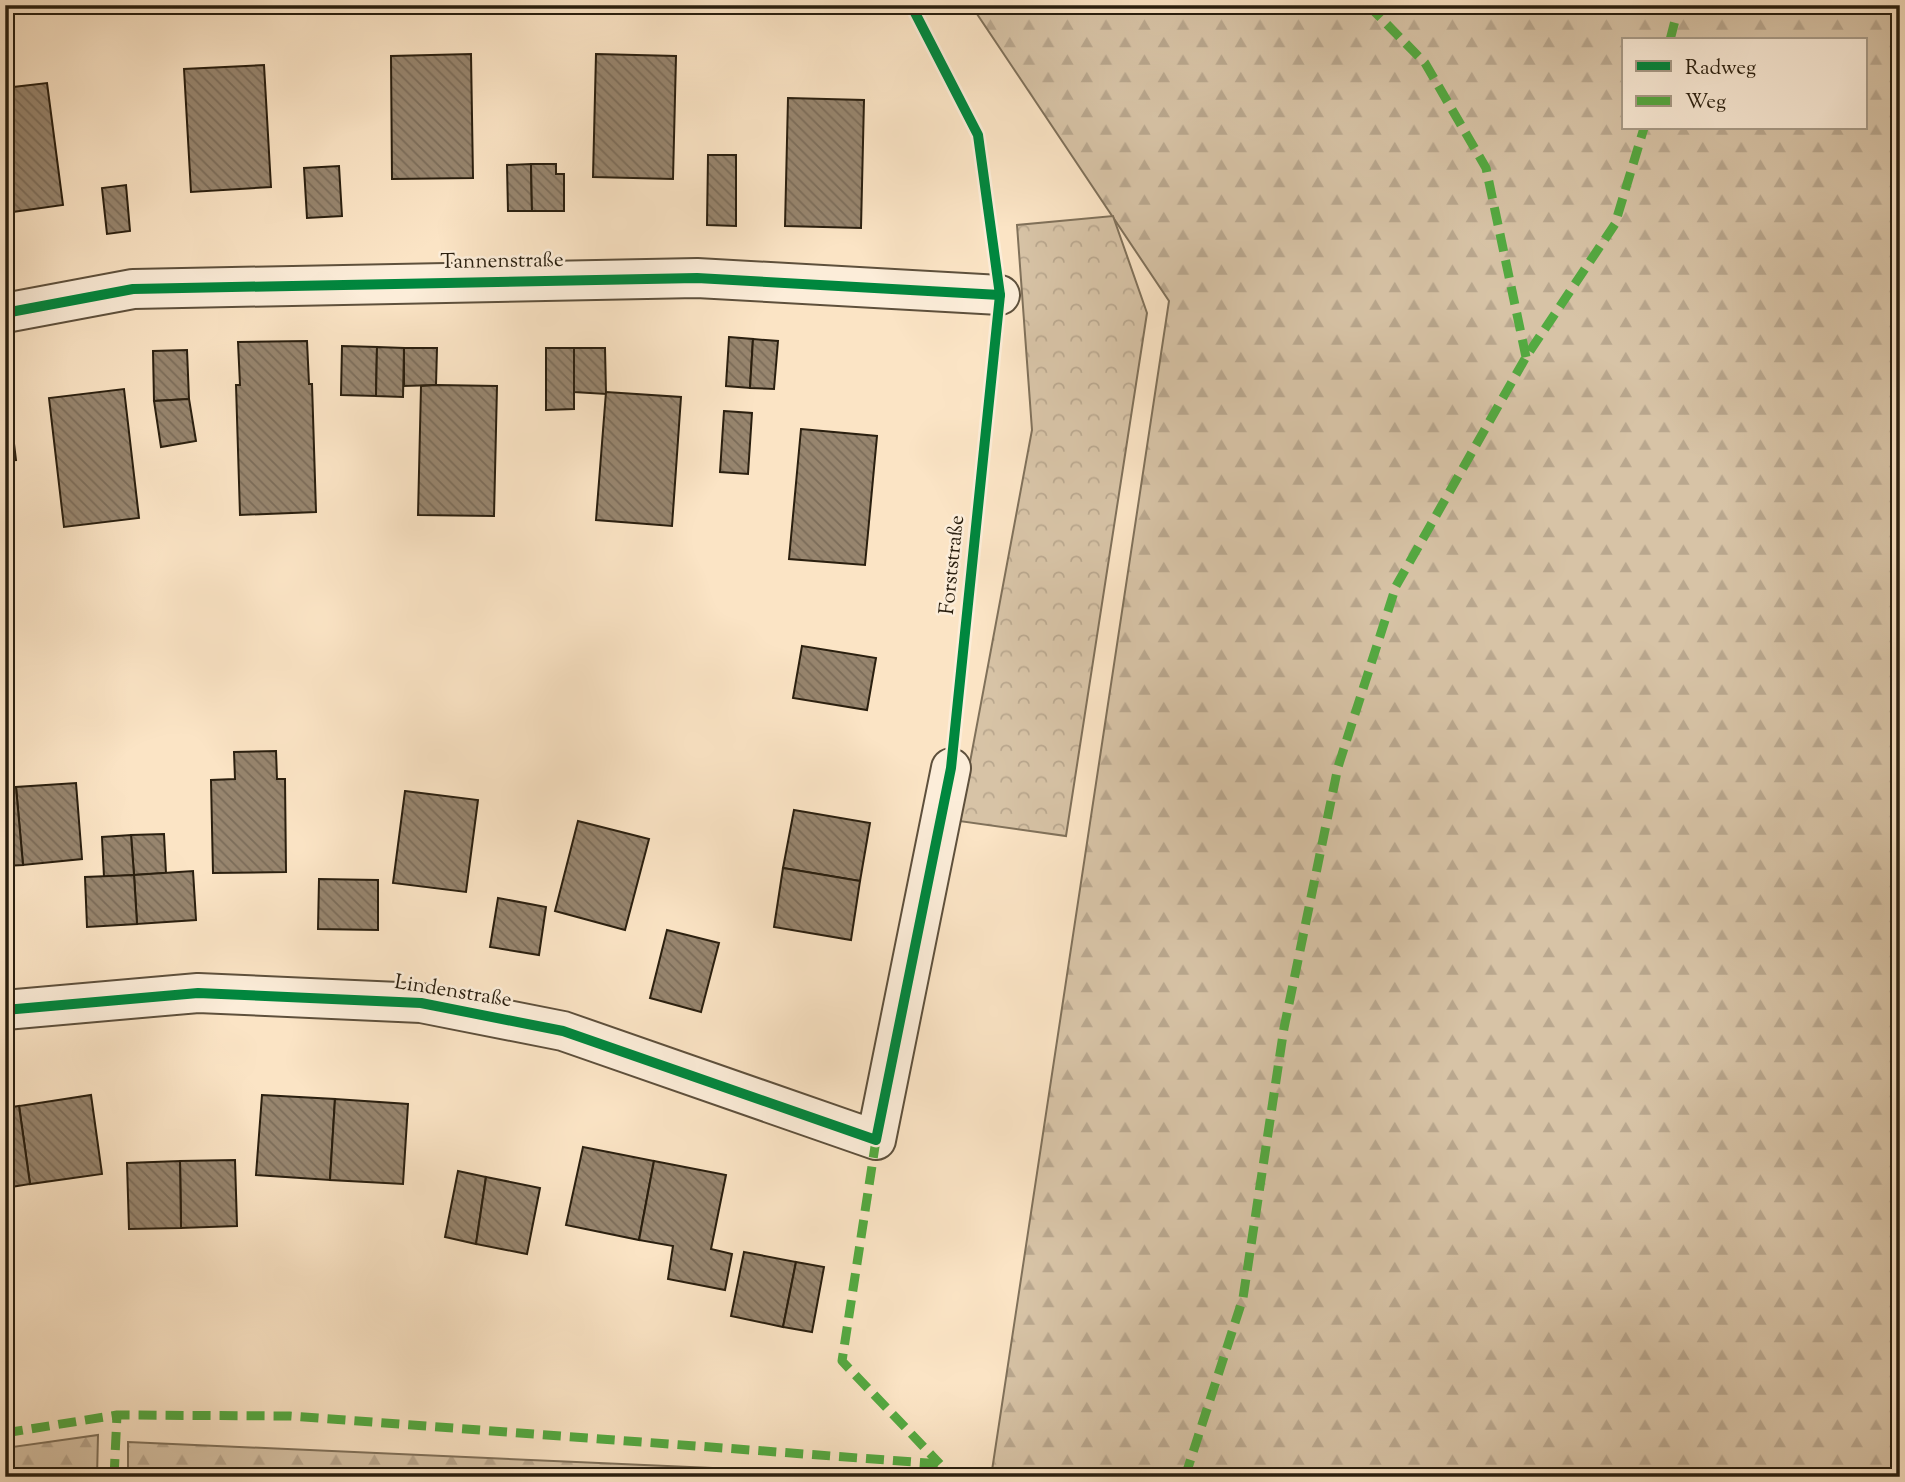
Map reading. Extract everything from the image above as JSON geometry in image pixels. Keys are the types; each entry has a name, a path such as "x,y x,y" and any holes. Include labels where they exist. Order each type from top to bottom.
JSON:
{"street":[{"name":"Tannenstraße","path":"5,313 133,289 697,278 1000,295"},
{"name":"Lindenstraße","path":"5,1010 198,993 421,1003 563,1031 876,1140 951,768"}],"green space":[{"path":"971,5 1900,5 1900,1477 991,1477 1169,301"},
{"path":"1113,216 1147,313 1066,836 959,821 1032,430 1017,225"},
{"path":"98,1435 97,1477 5,1477 5,1448"},
{"path":"128,1442 915,1477 128,1477"}],"building":[{"path":"471,54 473,178 392,179 391,56"},
{"path":"596,54 676,56 673,179 593,177"},
{"path":"264,65 271,187 191,192 184,69"},
{"path":"47,83 63,205 5,213 5,88"},
{"path":"788,98 864,100 861,228 785,226"},
{"path":"708,155 736,155 736,226 707,225"},
{"path":"531,164 532,211 508,211 507,165"},
{"path":"531,164 556,164 556,174 564,174 564,211 532,211"},
{"path":"339,166 342,216 307,218 304,168"},
{"path":"126,185 130,231 107,234 102,188"},
{"path":"729,337 753,339 750,388 726,386"},
{"path":"753,339 778,341 774,389 750,388"},
{"path":"307,341 309,384 312,384 316,512 240,515 236,385 240,385 238,342"},
{"path":"342,346 377,347 376,396 341,395"},
{"path":"377,347 404,348 403,397 376,396"},
{"path":"404,348 437,348 436,385 404,386"},
{"path":"546,348 574,348 574,409 546,410"},
{"path":"574,348 605,348 606,394 574,392"},
{"path":"187,350 189,399 154,401 153,351"},
{"path":"5,370 10,411 5,411"},
{"path":"421,386 497,386 494,516 418,515"},
{"path":"124,389 139,518 64,527 49,398"},
{"path":"606,392 681,397 672,526 596,520"},
{"path":"189,399 196,441 161,447 154,401"},
{"path":"5,411 10,411 16,460 5,461"},
{"path":"724,411 752,413 748,474 720,472"},
{"path":"801,429 877,436 865,565 789,559"},
{"path":"802,646 876,658 867,710 793,698"},
{"path":"276,751 277,779 285,779 286,872 213,873 211,780 235,779 234,752"},
{"path":"76,783 82,859 23,865 16,787"},
{"path":"16,787 23,865 5,866 5,788"},
{"path":"405,791 478,800 466,892 393,883"},
{"path":"794,810 870,823 860,881 783,868"},
{"path":"578,821 649,839 625,930 555,911"},
{"path":"164,834 166,873 134,875 131,835"},
{"path":"131,835 134,875 104,877 102,837"},
{"path":"783,868 860,881 851,940 774,927"},
{"path":"193,871 196,920 137,924 134,875"},
{"path":"134,875 137,924 87,927 85,877"},
{"path":"319,879 378,880 378,930 318,929"},
{"path":"498,898 546,907 539,955 490,947"},
{"path":"667,930 719,943 701,1012 650,998"},
{"path":"91,1095 102,1174 30,1184 19,1106"},
{"path":"262,1095 335,1099 330,1180 256,1175"},
{"path":"335,1099 408,1104 403,1184 330,1180"},
{"path":"19,1106 30,1184 5,1188 5,1108"},
{"path":"583,1147 654,1161 639,1240 566,1225"},
{"path":"235,1160 237,1226 181,1228 180,1161"},
{"path":"180,1161 181,1228 129,1229 127,1163"},
{"path":"654,1161 726,1175 711,1249 732,1254 725,1290 668,1279 673,1246 639,1240"},
{"path":"458,1171 486,1177 476,1244 445,1237"},
{"path":"486,1177 540,1188 527,1254 476,1244"},
{"path":"744,1252 796,1262 783,1327 731,1316"},
{"path":"796,1262 824,1267 812,1332 783,1327"}],"marked path":[{"path":"1368,5 1425,63 1486,168 1526,357"},
{"path":"1671,38 1679,5"},
{"path":"1185,1477 1243,1298 1284,1028 1338,767 1396,586 1526,357 1615,224 1643,130"},
{"path":"876,1140 842,1361 940,1464"},
{"path":"5,1433 117,1415 290,1416 940,1464 950,1477"},
{"path":"114,1477 117,1415"}],"cycle path":[{"name":"Forststraße","path":"5,1010 198,993 421,1003 563,1031 876,1140 951,768 1000,295 978,135 911,5"},
{"path":"5,313 133,289 697,278 1000,295"}]}
